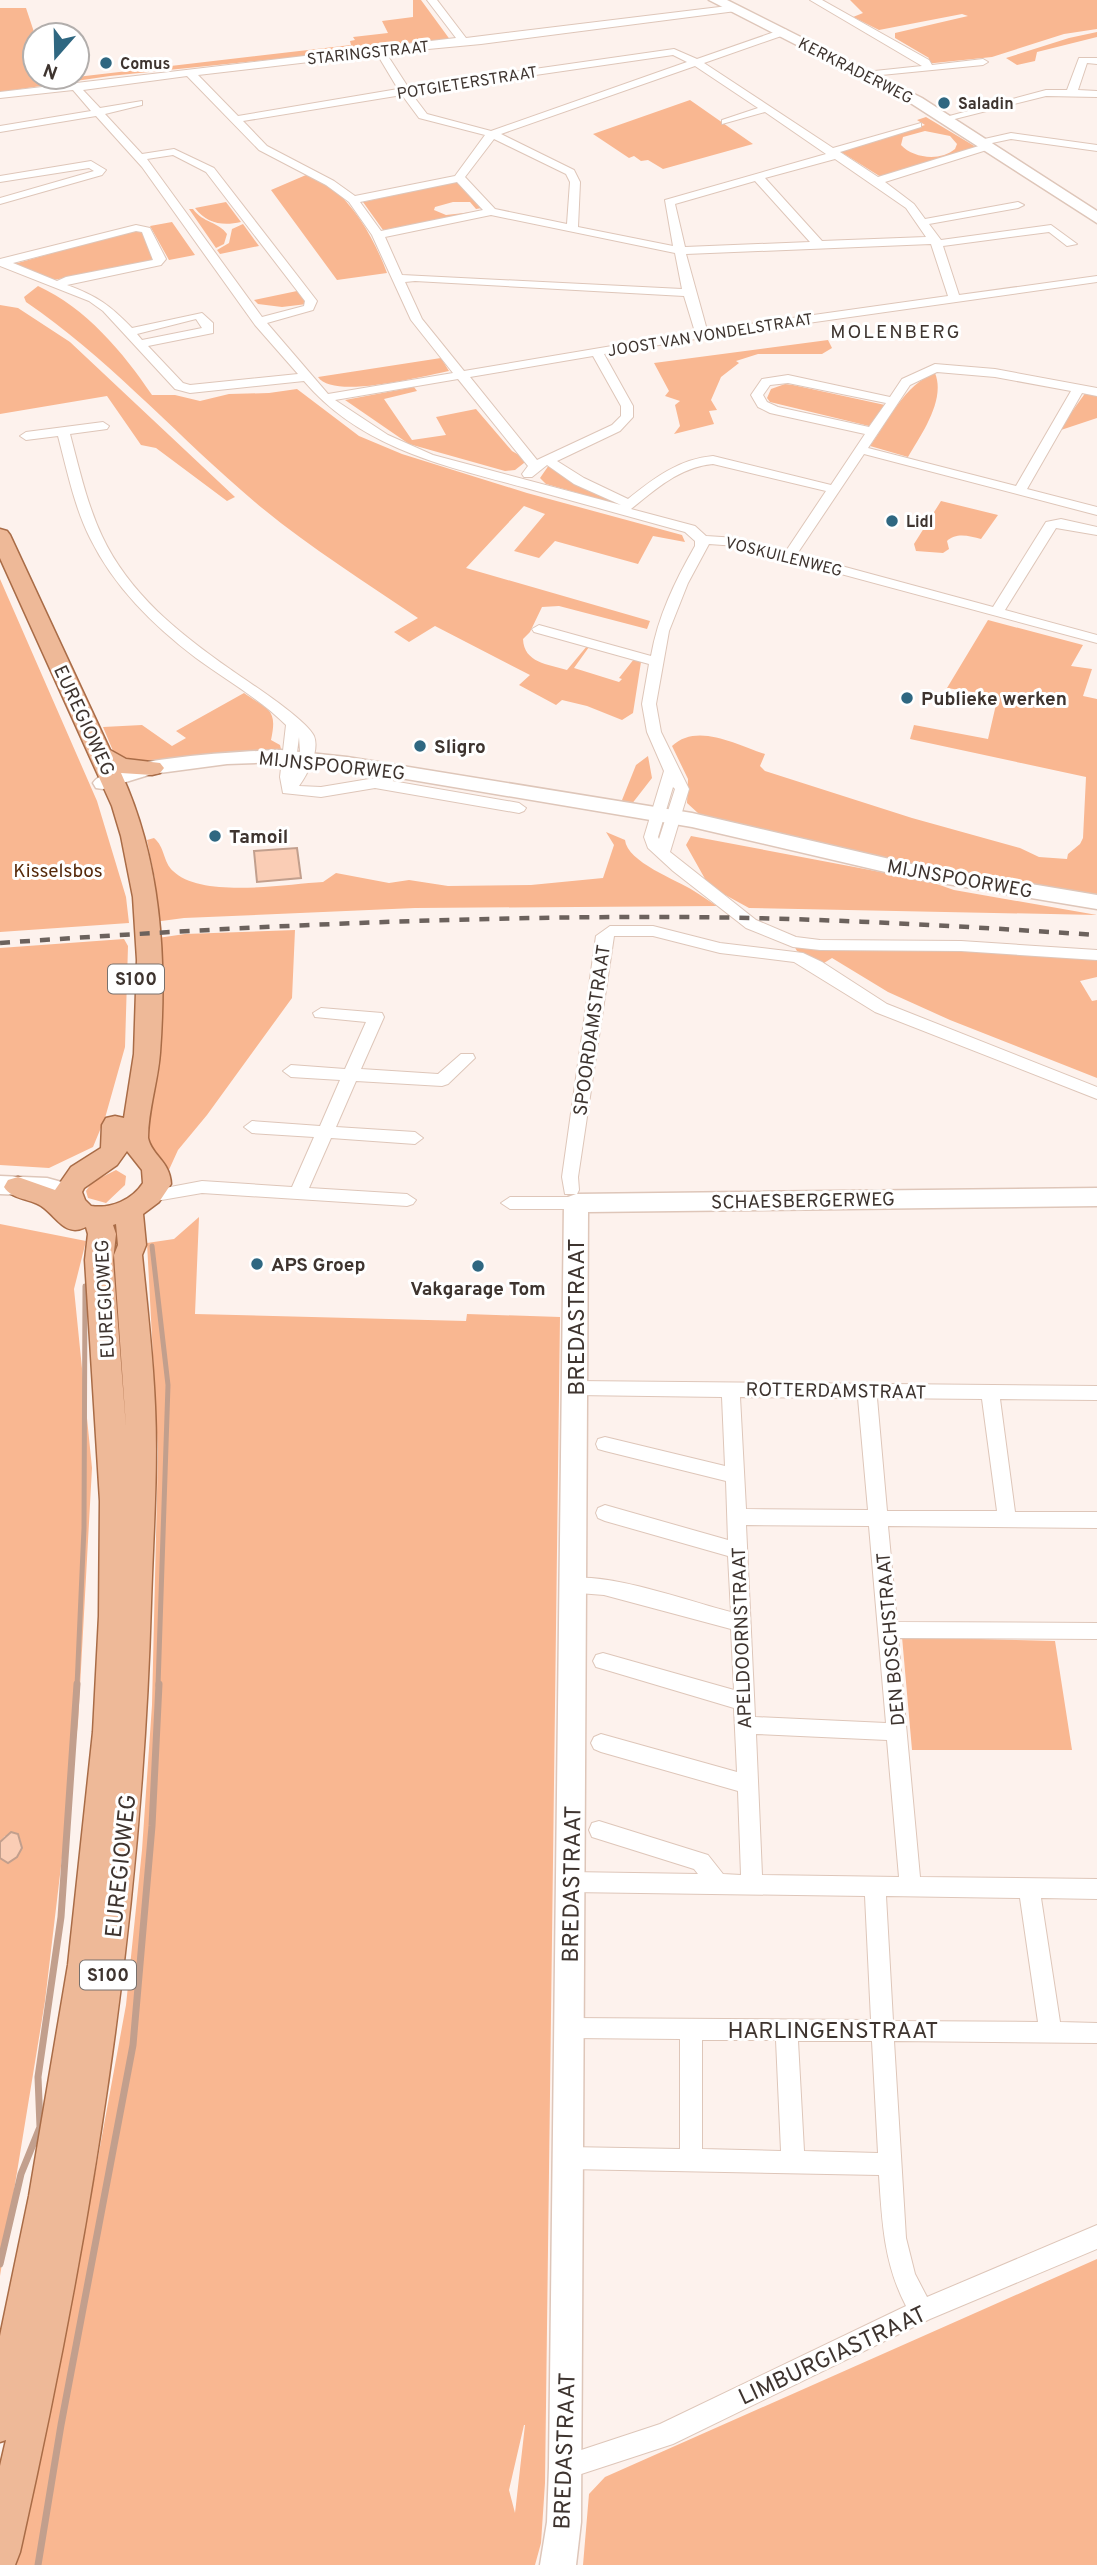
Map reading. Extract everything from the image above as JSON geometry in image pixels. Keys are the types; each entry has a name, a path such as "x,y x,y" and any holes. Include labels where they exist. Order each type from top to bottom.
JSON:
{"main road":[{"name":"EUREGIOWEG","path":"0,535 100,754 110,782 124,806 138,850 147,912 149,1004 146,1056 134,1135 135,1193 102,1234 114,1257 141,1426 134,1699 120,1872 94,2074 66,2241 0,2552"},
{"name":"EUREGIOWEG","path":"0,569 114,834 131,902 137,948 131,1050 116,1125 118,1137 105,1156"},
{"name":"S100","path":"66,720 78,732 110,782 117,819 114,834"},
{"path":"100,754 121,766 152,768"},
{"path":"105,1156 130,1160 142,1170 135,1193 76,1209 66,1182 104,1163 105,1156"},
{"path":"6,1182 47,1196 69,1218 83,1224 114,1257"},
{"name":"EUREGIOWEG","path":"0,2423 65,2095 90,1923 107,1755 115,1503 114,1257"}],"street":[{"path":"432,0 461,37 460,41"},
{"name":"KERKRADERWEG","path":"716,0 947,118 1097,218"},
{"path":"815,0 880,34 925,62 929,68"},
{"name":"STARINGSTRAAT","path":"91,84 188,71 460,41 481,41 736,8"},
{"path":"460,178 460,174 492,134 783,32"},
{"path":"380,51 415,108 423,116 492,134 570,172 575,182 572,230"},
{"name":"POTGIETERSTRAAT","path":"237,119 666,52 678,53 877,181 910,206 936,242 954,298"},
{"path":"1072,92 1083,60 1097,61"},
{"path":"865,75 983,62"},
{"name":"VOSKUILENWEG","path":"188,71 263,148 330,183 353,200 378,235 417,320 541,463 626,508"},
{"name":"STARINGSTRAAT","path":"0,95 25,91"},
{"name":"VOSKUILENWEG","path":"79,91 140,157 259,322 325,398 362,426 406,449 442,462 626,508 690,529 702,540 731,541 1097,639"},
{"path":"947,118 1020,99 1072,92 1097,94"},
{"path":"0,129 138,103"},
{"path":"726,121 765,109"},
{"path":"702,334 689,293 670,202 917,125"},
{"path":"877,181 1011,136 1097,148"},
{"path":"140,157 174,152 210,170 311,301 309,309 259,322"},
{"path":"0,179 91,164 97,165 101,170 0,201"},
{"path":"757,177 772,190 819,245"},
{"path":"353,200 460,178"},
{"path":"460,178 491,212"},
{"path":"923,222 1018,205"},
{"path":"378,235 491,212 680,251 936,242 1051,228 1071,244"},
{"path":"0,262 136,228 146,230 160,259 157,263 66,280 60,284"},
{"path":"0,262 93,299 107,309 180,386 190,389 307,377"},
{"path":"399,279 689,293"},
{"name":"JOOST VAN VONDELSTRAAT","path":"325,398 702,334 1097,279"},
{"path":"128,333 198,315 207,323 209,330 138,344"},
{"path":"520,483 541,463 616,428 627,417 627,406 597,352"},
{"path":"789,556 906,382 935,368 995,373 1096,390"},
{"path":"873,432 774,410 762,404 757,395 766,382 788,379 892,401"},
{"path":"1020,491 1079,388"},
{"path":"26,436 103,426"},
{"path":"63,432 96,538 117,572 139,600 183,643 278,710 307,737 297,763 294,784 288,790 321,792 375,783 519,808"},
{"path":"861,450 1097,511"},
{"path":"626,508 686,464 699,460 713,460 833,489"},
{"path":"997,612 1051,525 1061,523 1097,531"},
{"path":"702,540 702,546 684,575 671,607 656,662 649,716 671,771 682,789 665,821 662,853 751,924 793,942 820,945 961,946 1097,955"},
{"path":"540,629 656,662"},
{"name":"MIJNSPOORWEG","path":"110,782 152,768 237,757 297,763 770,836 838,856 971,882 1092,900"},
{"name":"MIJNSPOORWEG","path":"110,782 215,769 297,763"},
{"name":"SPOORDAMSTRAAT","path":"574,1196 570,1177 604,936 610,931 653,930 720,948 797,957 881,1007 1097,1093"},
{"path":"298,1193 376,1017 321,1013"},
{"path":"291,1071 442,1080 467,1058"},
{"path":"252,1127 415,1138"},
{"path":"6,1182 40,1186 66,1182"},
{"path":"135,1193 202,1187 407,1200"},
{"name":"SCHAESBERGERWEG","path":"510,1203 574,1196 1097,1197"},
{"name":"BREDASTRAAT","path":"558,2565 564,2522 566,2467 576,1388 574,1196"},
{"name":"ROTTERDAMSTRAAT","path":"576,1388 1097,1393"},
{"name":"APELDOORNSTRAAT","path":"731,1389 752,1886"},
{"name":"DEN BOSCHSTRAAT","path":"867,1391 910,1887"},
{"path":"990,1391 1007,1519"},
{"path":"605,1444 733,1476"},
{"path":"605,1513 738,1551"},
{"path":"737,1517 1097,1520"},
{"path":"573,1586 604,1587 740,1623"},
{"path":"889,1630 1097,1632"},
{"path":"603,1661 744,1702"},
{"path":"745,1726 898,1732"},
{"path":"600,1742 746,1784"},
{"path":"599,1830 701,1862 719,1886"},
{"path":"570,1882 1097,1889"},
{"path":"875,1888 894,2238 904,2278 922,2311"},
{"path":"1029,1889 1050,2032"},
{"name":"HARLINGENSTRAAT","path":"570,2028 1097,2033"},
{"path":"691,2029 691,2159"},
{"path":"786,2030 793,2162"},
{"path":"568,2158 888,2164"},
{"name":"LIMBURGIASTRAAT","path":"566,2467 664,2435 922,2311 1097,2238"}],"green space":[{"path":"413,0 421,0 451,41 91,79 91,75 351,45 350,41 355,40 353,37 388,33 382,21 413,17"},
{"path":"850,0 1097,0 1097,29 1064,34 992,57 925,64 929,58 895,38 895,33 968,16 962,14 879,30 853,17 863,13"},
{"path":"0,8 26,8 30,21 21,21 21,89 0,92"},
{"path":"1097,32 1097,37 1037,52 1035,61 1017,65 1006,58 1069,38"},
{"path":"690,100 753,144 663,169 648,160 641,161 634,156 629,158 593,134"},
{"path":"926,117 976,147 881,177 841,152 925,125 917,120","holes":["925,131 950,136 957,144 955,149 935,157 920,156 901,145 903,137"]},
{"path":"306,175 329,186 350,206 371,238 387,273 337,280 271,190"},
{"path":"455,182 461,183 482,208 476,209 470,202 453,202 435,207 434,210 446,215 482,211 383,230 363,202"},
{"path":"226,202 241,222 216,223 205,218 195,208"},
{"path":"189,209 224,230 227,234 224,244 216,248"},
{"path":"172,222 195,255 169,260 150,226"},
{"path":"243,224 259,246 220,254 217,250 229,243 232,229"},
{"path":"134,230 144,232 158,258 152,263 53,280 14,264"},
{"path":"38,286 88,319 116,347 152,395 175,395 200,401 229,394 297,389 359,436 402,454 527,493 682,535 685,542 653,536 638,564 555,541 539,558 514,551 545,514 524,506 466,568 650,621 647,629 559,606 542,607 530,632 523,639 524,647 532,658 567,670 587,646 589,647 574,668 619,682 622,679 619,678 634,659 641,662 633,713 622,720 587,706 562,700 556,705 519,685 530,675 435,626 409,642 394,632 418,618 305,541 241,490 83,345 26,302 24,297"},
{"path":"297,291 307,304 282,307 258,304 254,300"},
{"path":"0,305 18,308 70,342 235,497 227,501 156,448 141,445 107,396 0,414"},
{"path":"828,340 832,348 822,354 758,354 736,361 739,363 721,377 711,400 717,410 709,411 714,424 674,434 680,426 675,405 680,401 665,396 669,391 654,363"},
{"path":"441,358 449,371 400,381 359,387 327,384 318,377"},
{"path":"935,373 938,383 935,406 908,457 870,446 906,394 924,378"},
{"path":"785,384 885,405 869,426 770,402 767,398 771,389"},
{"path":"414,387 417,391 384,399 412,440 446,435 436,417 476,409 512,451 524,458 524,463 515,470 505,471 409,444 345,400"},
{"path":"1086,392 1097,394 1097,418 1058,431"},
{"path":"549,465 620,502 613,503 546,484 540,478"},
{"path":"941,501 998,515 981,539 959,536 947,541 949,549 943,553 916,551 914,544"},
{"name":"Kisselsbos","path":"0,579 97,801 126,897 129,923 0,932"},
{"path":"988,620 1083,645 1071,666 1092,669 1083,696 1097,699 1097,894 969,877 699,814 687,803 688,779 672,746 682,739 705,736 730,741 765,754 760,766 765,771 912,818 1020,848 1039,857 1067,859 1068,854 1083,838 1086,777 910,739 914,725 988,739 998,696 947,688"},
{"path":"244,693 269,711 273,722 271,740 280,745 281,749 204,754 140,763 116,758 103,727 142,725 172,746 186,738 176,731"},
{"path":"648,756 652,778 631,805 620,805 636,765"},
{"path":"606,832 625,840 634,856 643,863 717,906 415,908 184,918 154,922 155,879 147,840 154,838 173,871 186,880 203,885 245,888 323,882 336,873 389,883 409,880 448,886 531,885 603,878 614,845"},
{"path":"691,836 928,881 954,890 1097,915 749,908 709,886 686,845"},
{"path":"295,930 292,998 207,1115 178,1150 168,1172 145,1146 151,939 185,934"},
{"path":"124,939 128,946 125,1047 105,1118 93,1147 49,1168 0,1165 0,948"},
{"path":"794,946 961,950 1097,959 1097,977 1080,981 1092,1001 1097,1000 1097,1078 950,1020 888,992 832,958 824,963 797,951"},
{"path":"116,1170 126,1176 125,1185 106,1203 88,1198 86,1191 92,1182"},
{"path":"199,1217 195,1314 466,1321 467,1314 560,1317 545,2483 541,2543 535,2565 14,2565 75,2283 126,2005 142,1850 152,1705 158,1451 147,1243 174,1239","holes":["525,2425 515,2513 509,2490"]},
{"path":"0,1224 86,1241 74,1289 92,1468 78,1723 45,2001 0,2276 0,1858 4,1861 22,1848 20,1839 5,1836 0,1842"},
{"path":"902,1637 1055,1641 1072,1750 912,1750"},
{"path":"1097,2259 1097,2565 583,2565 589,2494 605,2477"}],"shaded area":[{"path":"297,848 301,878 257,882 254,851"},
{"path":"11,1832 18,1834 22,1848 17,1857 8,1863 0,1858 0,1842"}],"waterway":[{"path":"152,1246 168,1385 158,1686"},
{"path":"77,1686 84,1528 85,1286"},
{"path":"0,2264 21,2174 40,2127 38,2077 61,1917 77,1684"},
{"path":"38,2565 61,2425 133,2045 152,1826 159,1684"}],"railway":[{"path":"0,943 342,924 598,917 839,921 1097,935"}],"place":[{"name":"Comus","path":"106,63"},
{"name":"Saladin","path":"944,103"},
{"name":"Lidl","path":"892,521"},
{"name":"Publieke werken","path":"907,698"},
{"name":"Sligro","path":"420,746"},
{"name":"Tamoil","path":"215,836"},
{"name":"APS Groep","path":"257,1264"},
{"name":"Vakgarage Tom","path":"478,1266"}],"district":[{"name":"MOLENBERG","path":"896,331"}]}
